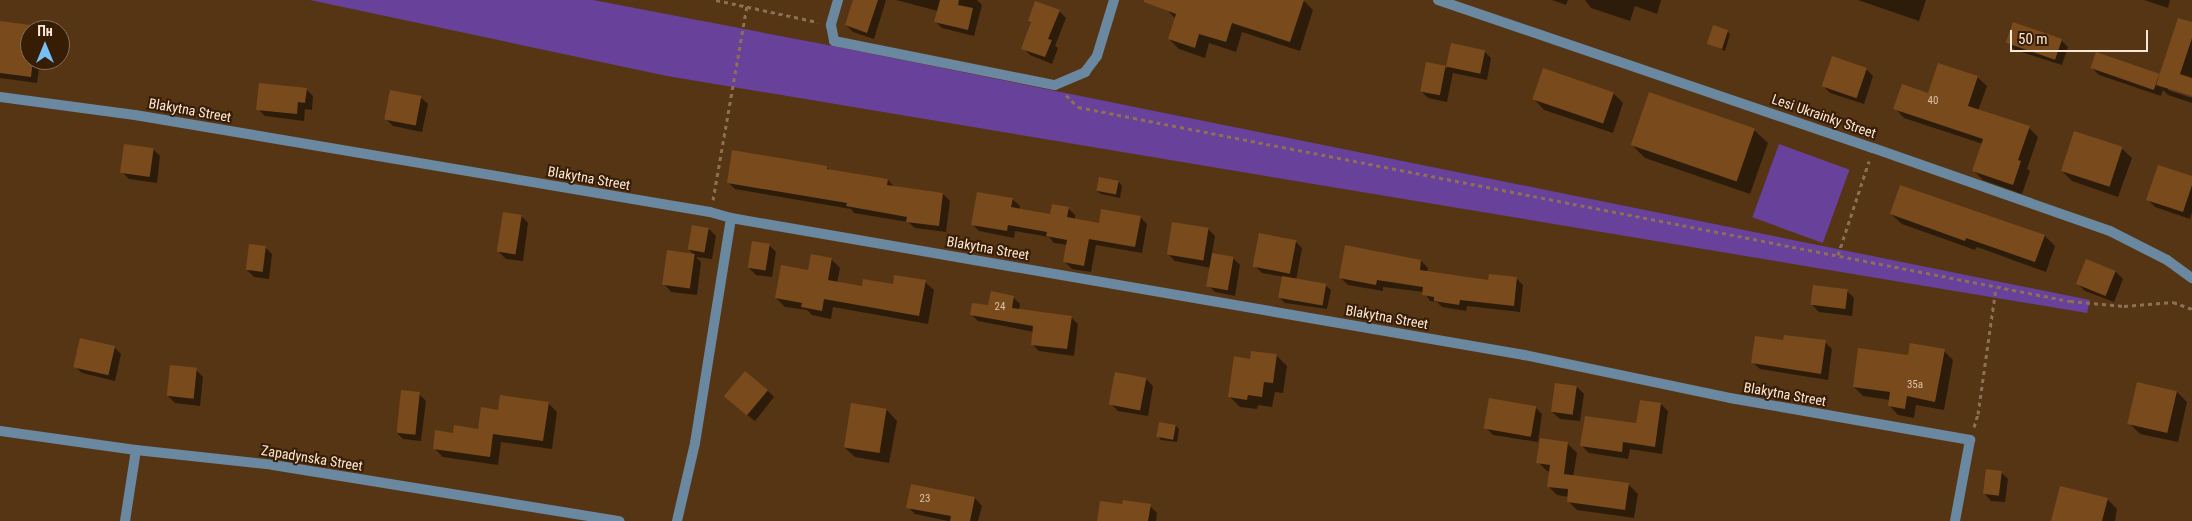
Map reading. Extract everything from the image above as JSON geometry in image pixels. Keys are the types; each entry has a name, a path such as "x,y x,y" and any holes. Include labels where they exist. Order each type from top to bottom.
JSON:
{"street":[{"path":"838,0 831,25 834,42 1055,85 1085,72 1097,56 1114,0"},
{"name":"Lesi Ukrainky Street","path":"1438,0 2110,231 2167,260 2192,278"},
{"name":"Blakytna Street","path":"0,97 135,115 710,212 730,218 1524,355 1730,398 1970,440"},
{"path":"677,521 695,443 730,218"},
{"name":"Zapadynska Street","path":"0,431 136,450 273,465 619,521"},
{"path":"1955,521 1970,440"},
{"path":"125,521 136,450"}],"path":[{"path":"716,0 831,25"},
{"path":"710,212 747,6"},
{"path":"1055,85 1078,106 2070,302 2124,306 2173,302 2192,309"},
{"path":"1838,255 1873,148"},
{"path":"1970,440 1978,414 1996,287"}],"shaded area":[{"path":"310,0 593,0 838,47 2090,300 2087,313 667,76"},
{"path":"1779,144 1849,170 1823,243 1752,217"}],"building":[{"path":"853,0 878,0 867,33 845,25"},
{"path":"940,0 959,0 958,5 973,8 968,30 934,22"},
{"path":"1144,0 1304,0 1290,42 1232,23 1226,42 1199,34 1195,48 1168,39 1176,14 1144,2"},
{"path":"1035,1 1060,10 1048,39 1052,40 1045,57 1021,49 1031,22 1028,21"},
{"path":"2178,18 2192,22 2192,38 2180,74 2192,78 2192,96 2156,85"},
{"path":"0,21 20,24 20,70 32,70 31,77 0,73"},
{"path":"2013,22 2062,39 2055,60 2006,43"},
{"path":"1713,25 1728,30 1722,49 1707,44"},
{"path":"1451,43 1485,50 1480,74 1446,66"},
{"path":"2096,52 2159,74 2154,90 2090,68"},
{"path":"1832,56 1867,68 1857,98 1822,86"},
{"path":"1426,62 1446,66 1440,95 1420,91"},
{"path":"1938,63 1978,76 1968,106 2030,126 2018,160 2021,161 2013,185 1972,171 1983,139 1893,109 1902,84 1928,93"},
{"path":"1543,68 1614,92 1603,124 1532,99"},
{"path":"259,83 307,88 305,103 298,102 297,114 256,110"},
{"path":"390,90 421,96 416,126 384,119"},
{"path":"1649,92 1755,128 1737,181 1631,145"},
{"path":"2074,131 2123,147 2110,187 2061,171"},
{"path":"124,144 154,148 150,177 120,173"},
{"path":"732,150 827,166 827,169 888,179 887,185 943,193 939,226 906,222 907,217 846,206 847,203 727,183"},
{"path":"2158,165 2192,176 2192,185 2183,212 2146,200"},
{"path":"1099,177 1119,181 1116,195 1096,191"},
{"path":"1900,185 2045,235 2035,262 1966,238 1965,241 1890,214"},
{"path":"977,192 1013,198 1011,207 1050,214 1052,204 1069,207 1067,217 1099,223 1101,209 1141,216 1135,247 1089,239 1084,266 1063,262 1067,240 1046,236 1047,232 1008,225 1007,231 971,225"},
{"path":"503,212 522,215 516,254 497,252"},
{"path":"1172,222 1209,228 1203,260 1167,255"},
{"path":"692,225 709,228 704,253 688,250"},
{"path":"1259,233 1296,240 1290,274 1253,266"},
{"path":"752,241 770,244 766,270 748,268"},
{"path":"249,244 266,246 263,272 246,270"},
{"path":"1345,245 1421,260 1420,270 1488,280 1489,274 1517,277 1514,306 1460,300 1459,305 1434,301 1434,297 1422,295 1423,287 1377,280 1376,285 1339,278"},
{"path":"667,250 695,254 690,289 662,285"},
{"path":"1212,253 1234,257 1228,290 1206,286"},
{"path":"811,254 832,258 828,280 862,286 863,279 893,284 894,275 926,280 919,316 824,299 822,311 801,307 802,303 775,298 781,265 808,270"},
{"path":"2086,259 2116,271 2106,296 2076,284"},
{"path":"1282,276 1326,284 1322,305 1278,298"},
{"path":"1813,285 1848,289 1845,309 1811,305"},
{"path":"991,291 1014,296 1012,308 1072,316 1067,349 1031,345 1033,326 970,315 972,303 988,305"},
{"path":"1784,335 1826,340 1821,374 1751,363 1755,336 1783,340"},
{"path":"80,338 115,346 108,375 73,367"},
{"path":"1910,343 1945,349 1935,402 1907,396 1905,409 1888,406 1890,392 1853,387 1858,348 1908,355"},
{"path":"1251,351 1277,354 1273,383 1264,382 1262,397 1248,395 1247,400 1228,397 1234,356 1250,359"},
{"path":"170,365 197,368 194,399 167,396"},
{"path":"745,371 768,390 747,416 724,396"},
{"path":"1115,372 1146,378 1140,410 1109,404"},
{"path":"2137,382 2177,391 2167,433 2127,424"},
{"path":"1555,383 1577,386 1573,415 1551,412"},
{"path":"401,390 420,392 415,435 397,433"},
{"path":"500,395 549,402 543,441 493,434 490,457 433,449 435,430 453,433 454,425 478,429 481,407 498,410"},
{"path":"1489,398 1536,406 1531,437 1484,429"},
{"path":"1640,400 1661,403 1655,447 1623,442 1622,452 1580,446 1585,416 1636,423"},
{"path":"851,403 887,409 880,453 844,447"},
{"path":"1159,422 1176,425 1173,440 1156,437"},
{"path":"1540,438 1568,442 1564,474 1629,483 1625,510 1567,502 1568,489 1547,487 1550,465 1536,463"},
{"path":"1986,469 2002,471 1999,496 1983,494"},
{"path":"911,484 975,497 970,521 950,521 951,516 906,508"},
{"path":"2060,486 2108,498 2102,521 2051,521"},
{"path":"1123,500 1151,504 1148,521 1097,521 1100,501 1122,504"}]}
